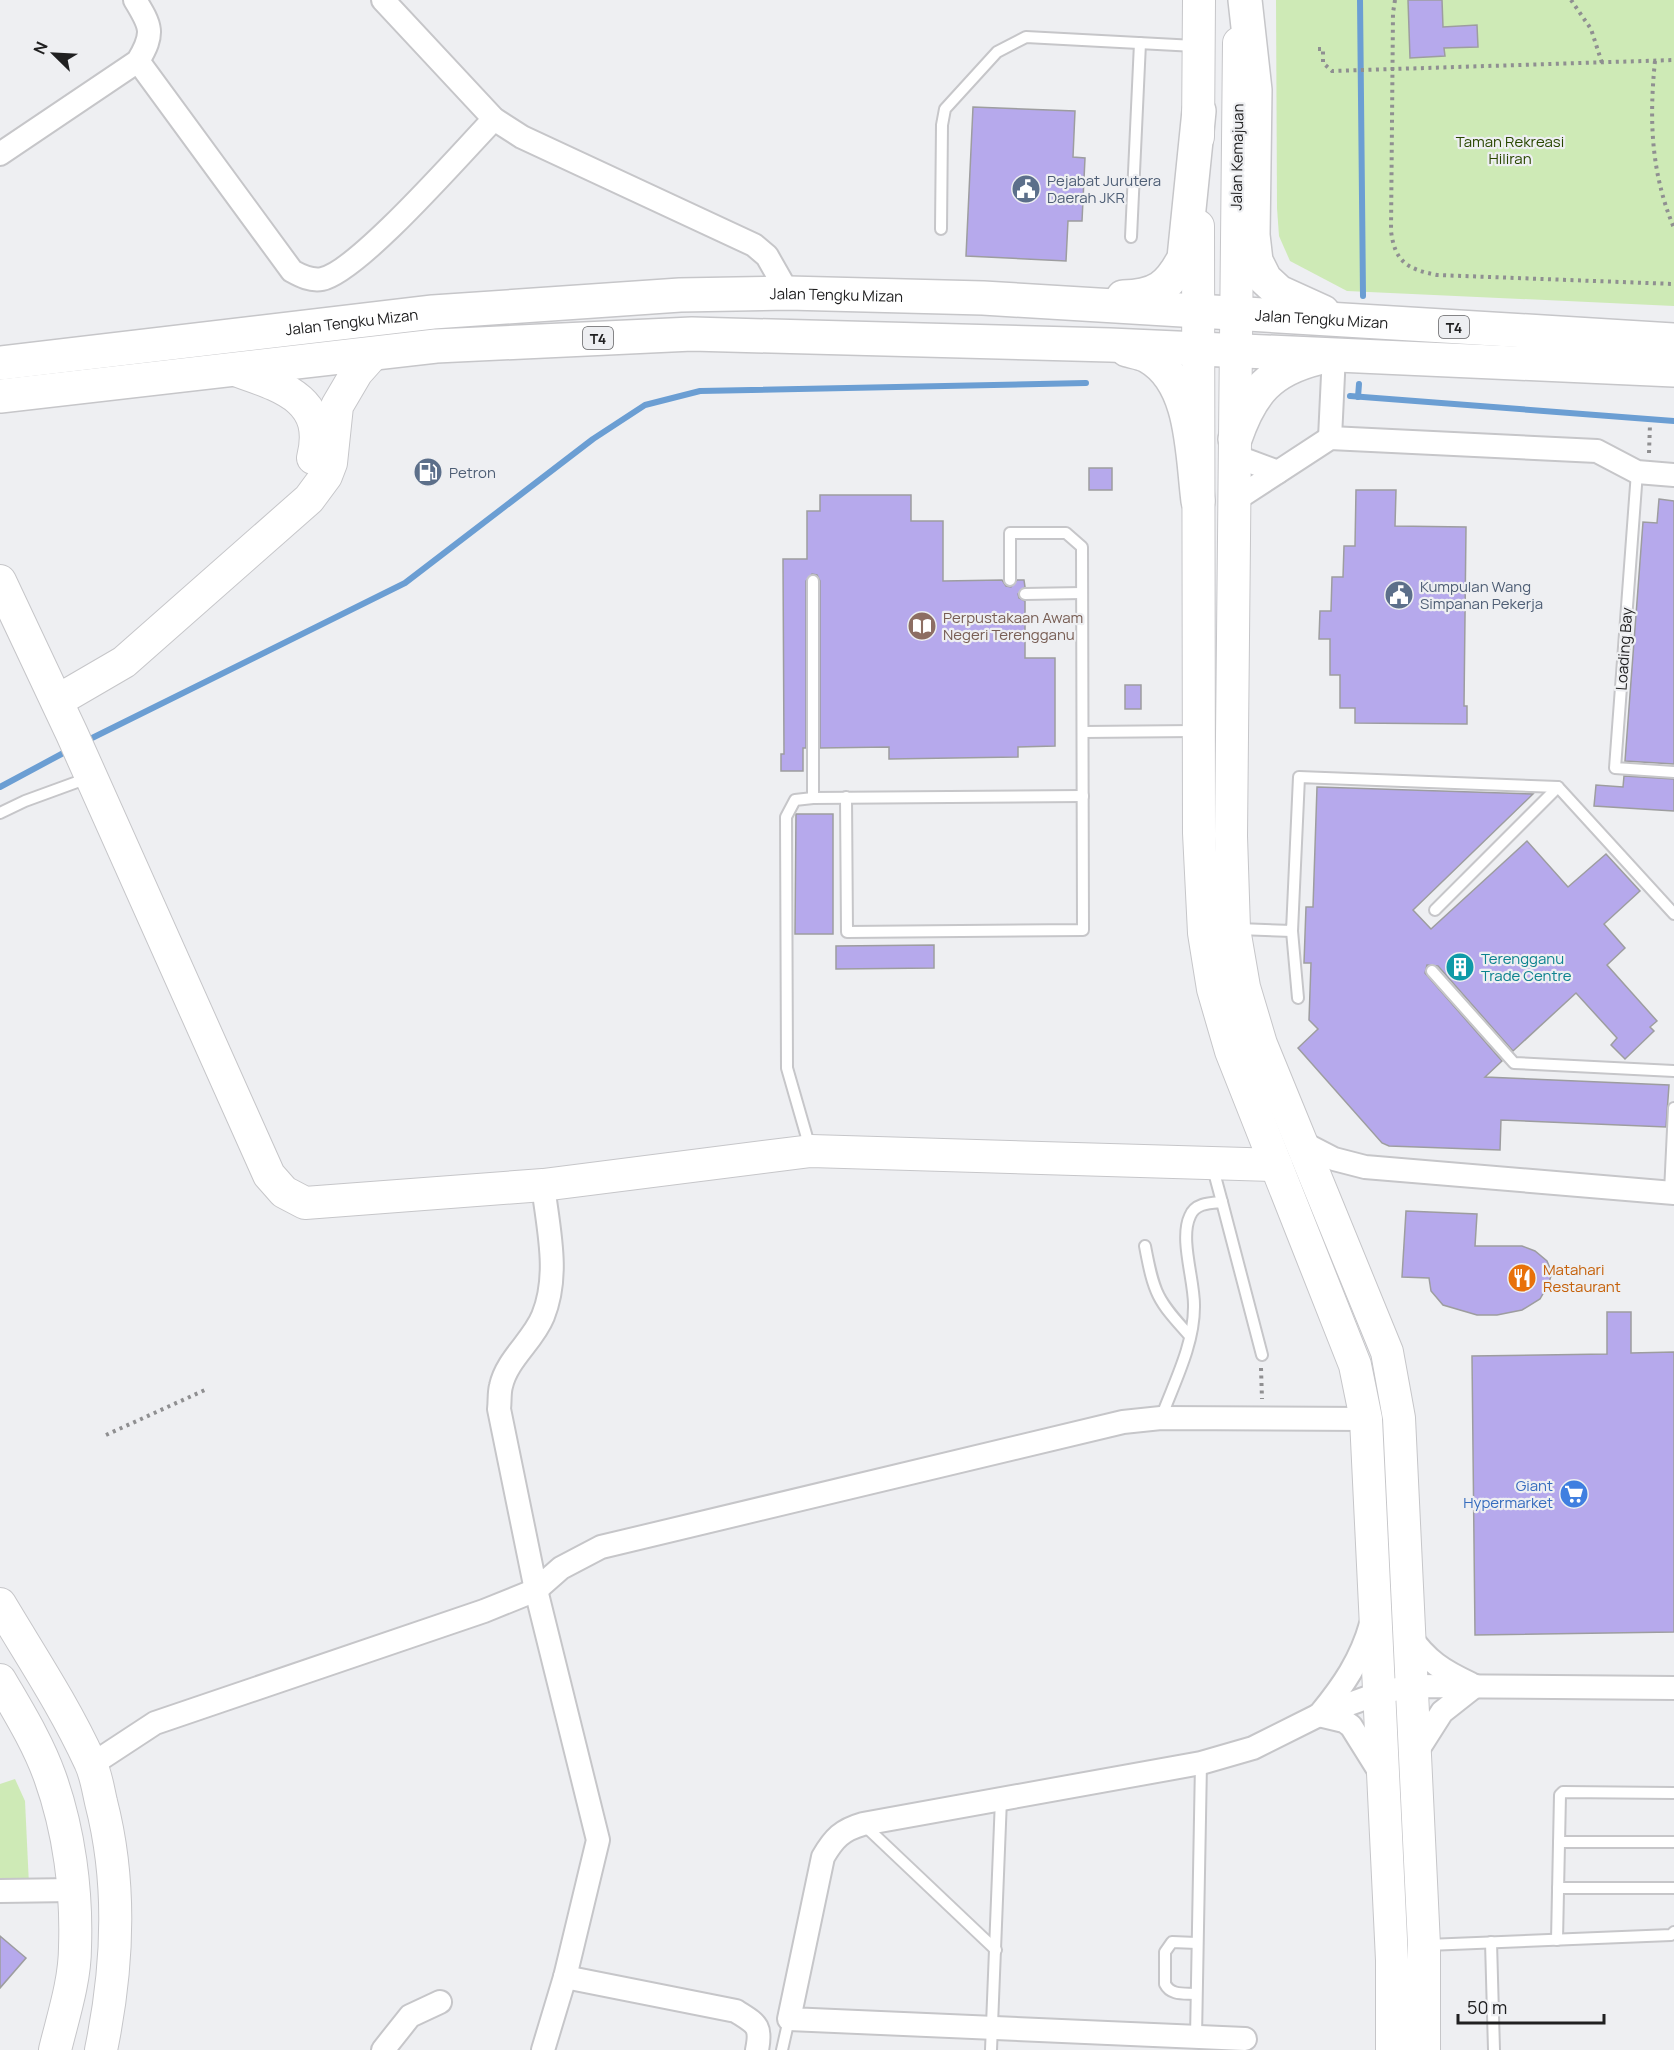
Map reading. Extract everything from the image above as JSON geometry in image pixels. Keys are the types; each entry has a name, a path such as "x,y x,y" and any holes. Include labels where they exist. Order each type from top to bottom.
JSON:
{"highway":[{"path":"1245,0 1255,90 1253,235 1256,261 1265,279 1279,292 1318,311 1353,321"},
{"path":"983,298 1142,297 1161,289 1175,276 1184,258 1198,111"},
{"name":"Jalan Tengku Mizan","path":"0,363 433,312 680,295 788,293 983,298 1674,340"},
{"name":"T4","path":"0,396 436,345 692,334 1198,348 1674,370"},
{"path":"1110,345 1149,356 1177,385 1184,401 1198,501"},
{"path":"1235,447 1252,398 1270,379 1292,364 1334,354"}],"main road":[{"path":"1199,0 1199,833 1204,933 1213,989 1231,1051 1356,1365 1366,1419 1392,1960 1392,2050"},
{"name":"Jalan Kemajuan","path":"1239,0 1234,314 1235,500 1231,836 1234,929 1244,987 1261,1044 1387,1352 1394,1377 1399,1418 1424,1946 1424,2050"},
{"path":"52,692 124,662 309,499 326,476 331,464 336,406 357,372 374,353"},
{"path":"52,692 115,646 302,485 311,469 315,450 315,431 311,413 299,398 285,387 235,370"},
{"path":"0,581 72,734 269,1175 284,1192 305,1203 543,1185 811,1151 1276,1165"},
{"path":"0,1604 61,1705 91,1765 109,1831 116,1947 111,2002 101,2050"},
{"path":"0,1680 26,1724 50,1776 66,1835 73,1890 76,1949 55,2050"}],"street":[{"path":"0,154 138,61 149,42 149,23 135,0"},
{"path":"383,0 494,119 522,137 754,245 767,256 788,293"},
{"path":"138,61 292,271 307,279 323,279 349,265 374,243 494,119"},
{"path":"1330,438 1334,354"},
{"path":"1235,500 1330,438 1597,451 1643,472 1674,474"},
{"path":"1235,447 1278,472"},
{"path":"1303,1143 1334,1159 1365,1167 1672,1193"},
{"path":"543,1185 552,1262 552,1288 543,1316 529,1342 512,1363 501,1385 499,1409 536,1590 598,1840 565,1977 543,2050"},
{"path":"91,1765 155,1723 484,1611 536,1590 561,1568 601,1547 1123,1422 1161,1418 1366,1419"},
{"path":"1319,1715 1352,1674 1361,1654 1376,1605"},
{"path":"1409,1634 1424,1656 1452,1676 1475,1686"},
{"path":"1245,2039 1196,2037 992,2039 789,2019 823,1857 832,1841 844,1830 863,1824 1201,1763 1252,1748 1319,1715 1380,1693 1412,1686 1674,1688"},
{"path":"1414,1757 1442,1712 1475,1686"},
{"path":"1319,1715 1351,1726 1384,1780"},
{"path":"0,1892 73,1890"},
{"path":"565,1977 736,2011 756,2024 760,2034 757,2050"},
{"path":"383,2050 410,2016 440,2002"}],"lane":[{"path":"941,229 942,125 945,109 997,52 1026,37 1199,46"},
{"path":"1131,237 1140,43"},
{"name":"Loading Bay","path":"1643,472 1615,768 1674,772"},
{"path":"846,797 847,932 1083,930 1082,547 1066,533 1010,533 1010,580"},
{"path":"813,581 813,798"},
{"path":"1025,594 1082,593"},
{"path":"1083,732 1199,731"},
{"path":"0,813 89,773"},
{"path":"1298,998 1292,931 1299,777 1558,787 1674,914"},
{"path":"1435,909 1558,787"},
{"path":"811,1151 786,1068 786,817 795,800 846,797 1083,796"},
{"path":"1234,929 1292,931"},
{"path":"1432,971 1514,1063 1674,1071"},
{"path":"1672,1193 1674,1108"},
{"path":"1212,1163 1262,1355"},
{"path":"1161,1418 1190,1336 1194,1308 1187,1242 1189,1217 1195,1209 1207,1203 1222,1202"},
{"path":"1144,1246 1152,1285 1158,1299 1190,1336"},
{"path":"1196,2037 1201,1763"},
{"path":"1557,1940 1560,1795 1563,1792 1674,1793"},
{"path":"992,2039 1000,1799"},
{"path":"863,1824 996,1950"},
{"path":"1559,1842 1674,1842"},
{"path":"1558,1888 1674,1888"},
{"path":"1424,1946 1671,1935 1674,1932"},
{"path":"1196,1994 1172,1992 1167,1989 1165,1952 1172,1942 1197,1943"},
{"path":"1491,1942 1494,2050"},
{"path":"782,2050 789,2019"}],"path":[{"path":"1395,0 1391,231 1393,248 1401,261 1417,271 1437,274 1674,284"},
{"path":"1571,0 1590,29 1602,63"},
{"path":"1318,49 1323,49 1323,63 1332,71 1674,60"},
{"path":"1655,61 1651,140 1662,200 1674,228"},
{"path":"1643,472 1650,424"},
{"path":"1262,1355 1260,1382 1264,1418"},
{"path":"106,1436 207,1389"}],"green space":[{"name":"Taman Rekreasi Hiliran","path":"1276,0 1674,0 1674,306 1347,291 1290,261 1279,236 1277,208"},
{"path":"15,1779 25,1801 29,1885 0,1885 0,1784"}],"building":[{"path":"1408,0 1442,0 1443,27 1477,25 1478,47 1444,48 1445,56 1410,58"},
{"name":"Pejabat Jurutera Daerah JKR","path":"973,107 1075,111 1073,157 1085,158 1082,221 1068,221 1066,261 966,256"},
{"path":"1089,468 1112,468 1112,490 1089,490"},
{"name":"Kumpulan Wang Simpanan Pekerja","path":"1356,490 1396,490 1395,526 1466,527 1464,706 1467,706 1467,724 1355,723 1355,708 1340,708 1340,675 1330,675 1330,639 1319,639 1320,611 1331,611 1332,577 1343,577 1344,546 1355,546"},
{"name":"Perpustakaan Awam Negeri Terengganu","path":"820,495 911,495 911,521 943,521 943,581 1002,580 1006,586 1011,587 1017,580 1024,580 1025,587 1018,594 1019,598 1025,601 1025,658 1055,658 1055,746 1018,747 1018,757 889,759 889,747 820,748 820,581 817,575 812,574 806,581 806,748 803,748 803,771 781,771 781,754 784,754 783,559 807,559 807,511 820,511"},
{"path":"1659,499 1674,501 1674,764 1625,761 1643,522 1657,523"},
{"path":"1125,685 1141,685 1141,709 1125,709"},
{"path":"1624,776 1674,779 1674,811 1594,806 1596,785 1623,787"},
{"name":"Terengganu Trade Centre","path":"1317,787 1533,794 1413,910 1431,929 1527,841 1568,887 1606,854 1640,891 1604,924 1625,948 1607,965 1657,1021 1650,1027 1654,1031 1625,1059 1611,1045 1617,1038 1576,993 1513,1051 1438,966 1427,965 1425,973 1502,1061 1485,1077 1669,1085 1666,1127 1501,1120 1500,1150 1389,1146 1382,1143 1298,1048 1318,1029 1309,1020 1311,963 1304,963 1306,907 1313,907"},
{"path":"796,814 833,814 833,934 795,934"},
{"path":"934,945 934,968 836,969 836,946"},
{"path":"1406,1211 1477,1214 1475,1246 1522,1246 1535,1251 1547,1261 1552,1273 1540,1299 1522,1310 1497,1315 1477,1315 1443,1305 1431,1291 1429,1278 1402,1277"},
{"name":"Giant Hypermarket","path":"1607,1312 1631,1312 1631,1353 1674,1352 1674,1632 1475,1635 1472,1356 1607,1354"},
{"path":"0,1936 26,1958 0,1988"}],"waterway":[{"path":"1360,0 1363,296"},
{"path":"86,741 405,583 593,439 645,405 700,391 1086,383"},
{"path":"1358,397 1359,384"},
{"path":"1350,396 1674,421"},
{"path":"0,787 69,750"}],"place":[{"name":"Pejabat Jurutera Daerah JKR","path":"1026,189"},
{"name":"Petron","path":"428,472"},
{"name":"Kumpulan Wang Simpanan Pekerja","path":"1399,595"},
{"name":"Perpustakaan Awam Negeri Terengganu","path":"922,626"},
{"name":"Terengganu Trade Centre","path":"1460,967"},
{"name":"Matahari Restaurant","path":"1522,1278"},
{"name":"Giant Hypermarket","path":"1574,1494"}]}
